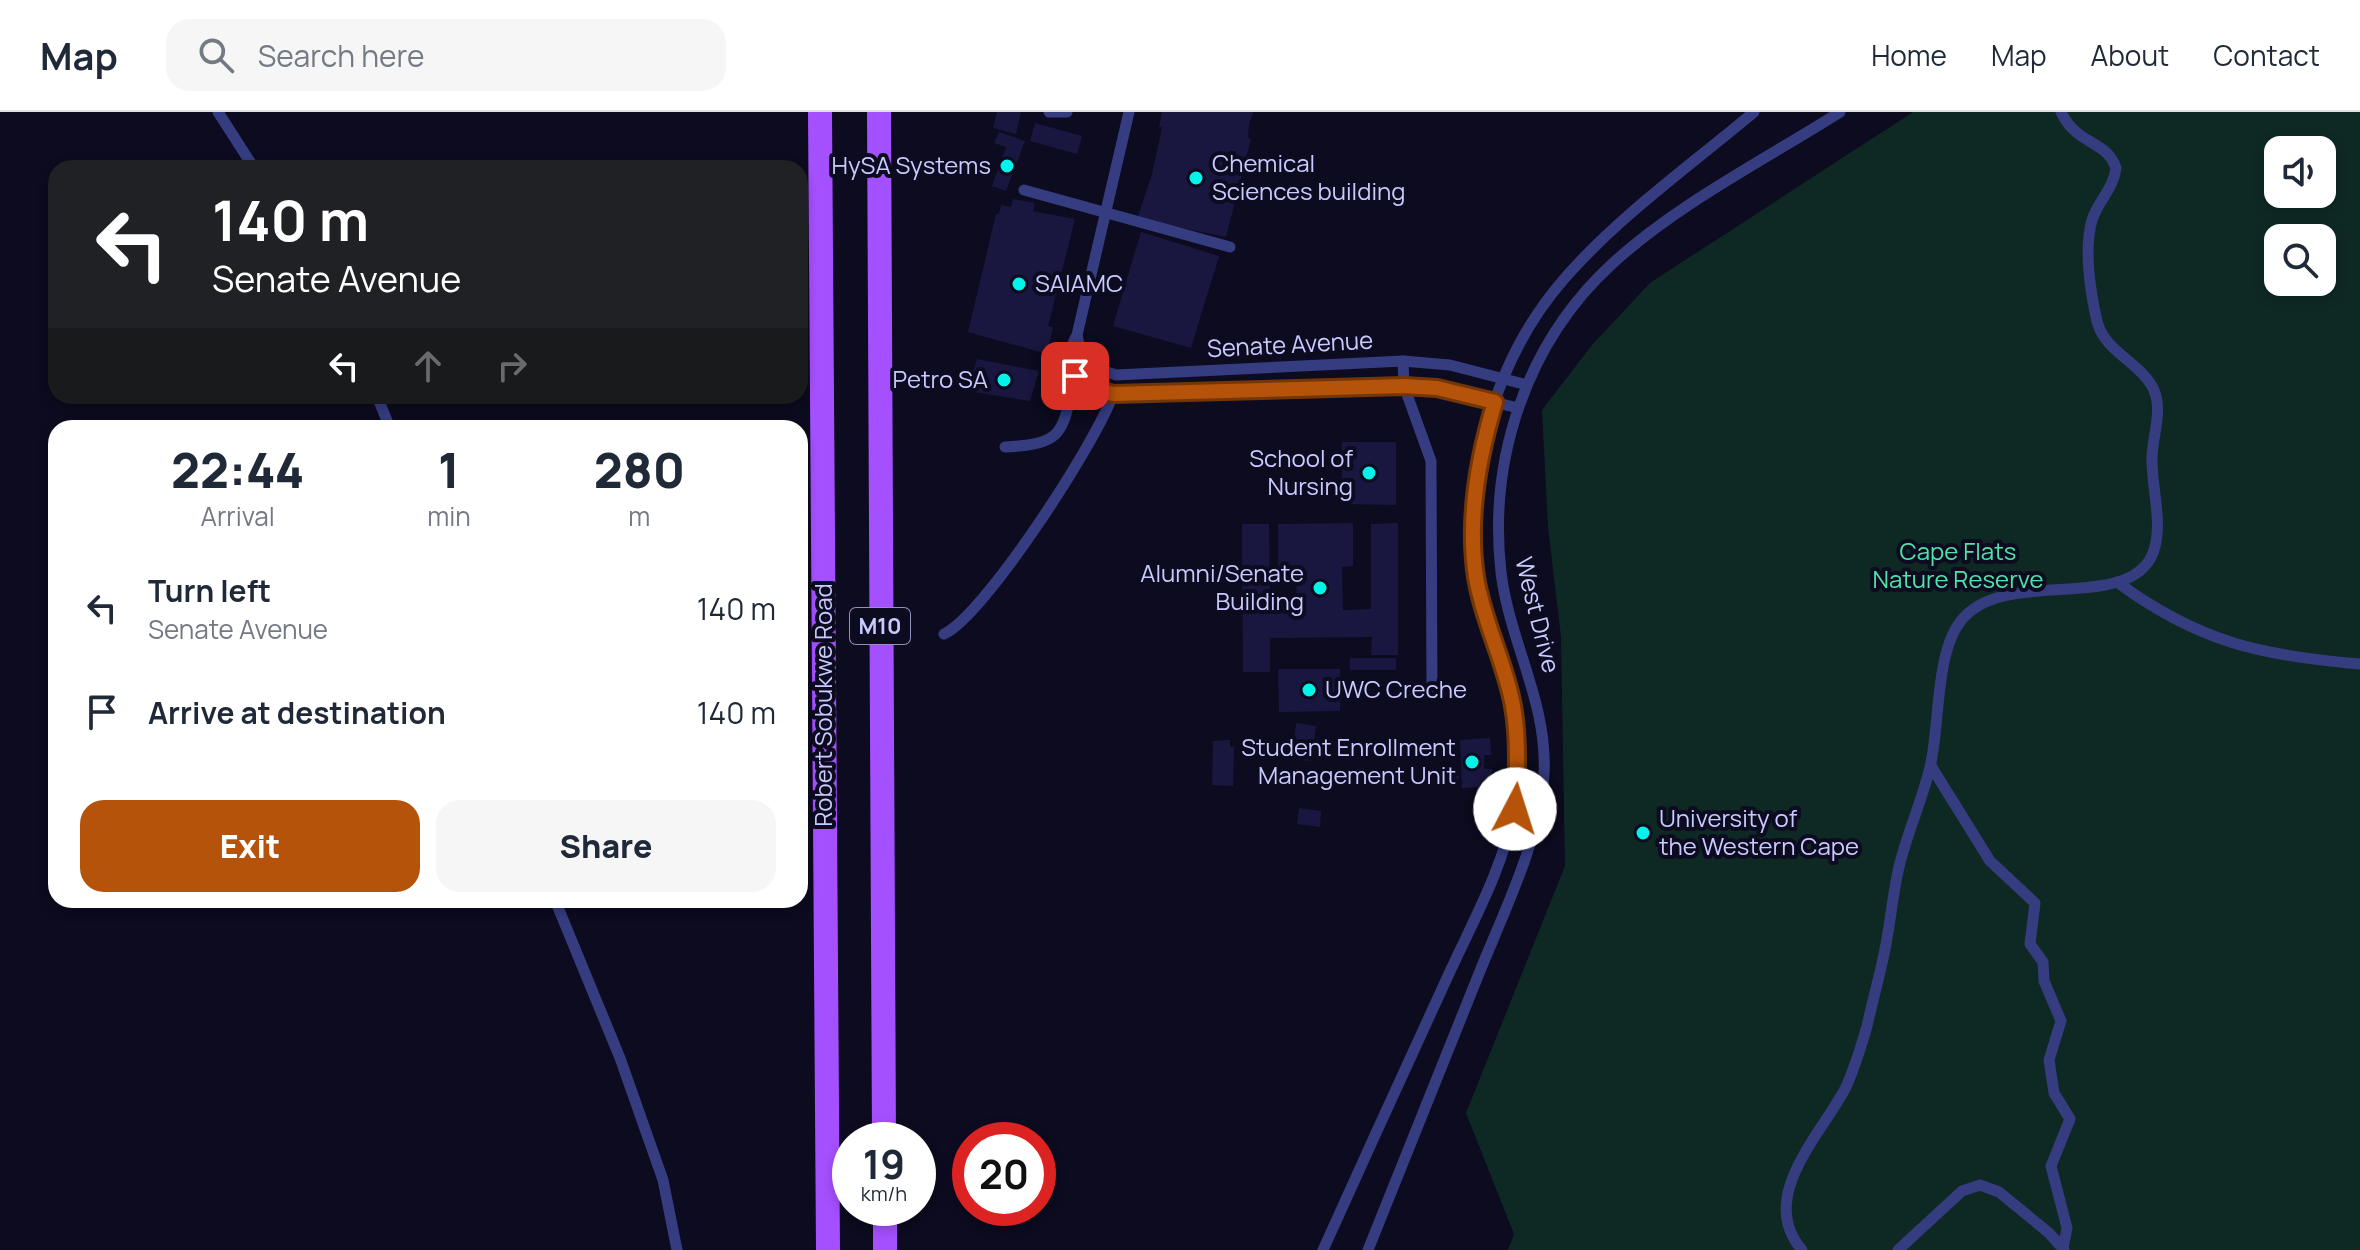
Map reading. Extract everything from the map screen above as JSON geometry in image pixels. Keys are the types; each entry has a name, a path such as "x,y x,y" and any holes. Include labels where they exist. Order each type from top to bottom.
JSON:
{"main road":[{"name":"Robert Sobukwe Road","path":"820,112 828,1250"},
{"name":"M10","path":"879,112 884,1122"},
{"path":"885,1226 885,1250"}],"lane":[{"path":"218,112 249,160"},
{"path":"1049,112 1067,112"},
{"path":"1005,447 1040,445 1051,441 1066,416 1075,376 1070,347 1077,335 1129,112"},
{"name":"West Drive","path":"1323,1250 1482,902 1515,809 1518,771 1513,704 1484,614 1476,575 1473,529 1483,445 1503,378 1519,345 1563,280 1596,247 1754,112"},
{"name":"West Drive","path":"1368,1250 1524,861 1544,775 1536,700 1509,614 1497,528 1505,453 1527,385 1558,325 1578,298 1613,263 1679,214 1840,112"},
{"path":"1802,1250 1790,1231 1787,1194 1799,1163 1845,1089 1859,1055 1885,949 1899,866 1931,766 1951,638 1966,615 2003,595 2117,582 2134,576 2146,565 2157,540 2152,456 2157,400 2150,382 2106,341 2096,320 2089,236 2093,217 2115,178 2116,168 2103,149 2072,133 2061,112"},
{"path":"1024,190 1230,247"},
{"name":"Senate Avenue","path":"1077,335 1084,360 1100,372 1130,374 1403,361 1450,365 1527,385"},
{"path":"1403,361 1404,386 1431,461 1432,696"},
{"path":"1236,369 1236,392"},
{"name":"Senate Avenue","path":"1075,376 1088,387 1113,394 1404,386 1437,388 1518,408"},
{"path":"944,634 967,619 999,577 1084,455 1113,394"},
{"path":"2117,582 2145,602 2220,641 2297,659 2360,664"},
{"path":"1931,766 1990,861 2035,903 2030,944 2043,962 2044,981 2061,1021 2049,1060 2054,1093 2070,1119 2051,1166 2067,1228 2063,1249"},
{"path":"558,908 620,1058 663,1180 677,1250"},
{"path":"1898,1250 1962,1191 1980,1185 1999,1192 2063,1249"}],"green space":[{"name":"Cape Flats Nature Reserve","path":"1913,112 2360,112 2360,1250 1508,1250 1514,1234 1466,1113 1565,866 1561,637 1548,527 1542,410 1592,345 1650,283"}],"building":[{"path":"997,112 1021,112 1016,134 993,128"},
{"name":"Chemical Sciences building","path":"1162,112 1253,112 1248,138 1251,139 1226,237 1137,219 1152,174"},
{"path":"1035,123 1082,136 1077,154 1030,141"},
{"name":"HySA Systems","path":"999,132 1025,141 1006,191 992,186 1006,147 994,143"},
{"name":"SAIAMC","path":"1013,199 1035,203 1033,211 1075,219 1048,326 1053,327 1047,354 968,332 996,214 999,214 1001,205 1011,207"},
{"path":"1141,232 1219,256 1191,348 1113,326"},
{"name":"Petro SA","path":"977,359 1039,371 1030,401 968,391"},
{"name":"School of Nursing","path":"1342,442 1396,442 1396,505 1342,504"},
{"name":"Alumni/Senate Building","path":"1353,523 1353,566 1342,567 1343,610 1371,609 1371,524 1398,523 1398,655 1371,655 1372,637 1270,638 1270,672 1243,672 1242,524 1269,524 1270,609 1297,610 1296,567 1278,567 1278,524"},
{"path":"1350,658 1396,658 1396,670 1350,670"},
{"name":"UWC Creche","path":"1278,669 1340,669 1340,711 1279,712"},
{"name":"UWC Creche","path":"1296,723 1316,726 1311,761 1292,759"},
{"name":"Student Enrollment Management Unit","path":"1490,738 1491,755 1484,755 1484,769 1492,769 1493,787 1485,787 1485,781 1482,787 1462,788 1460,740"},
{"path":"1230,740 1230,747 1234,747 1233,786 1212,785 1213,741"},
{"path":"1445,775 1459,776 1457,788 1445,786"},
{"path":"1299,808 1321,811 1320,827 1297,824"}],"place":[{"name":"HySA Systems","path":"1007,166"},
{"name":"Chemical Sciences building","path":"1196,178"},
{"name":"SAIAMC","path":"1019,284"},
{"name":"Petro SA","path":"1004,380"},
{"name":"School of Nursing","path":"1369,473"},
{"name":"Alumni/Senate Building","path":"1320,588"},
{"name":"UWC Creche","path":"1309,690"},
{"name":"Student Enrollment Management Unit","path":"1472,762"},
{"name":"University of the Western Cape","path":"1643,833"}],"route":[{"path":"1075,376 1099,393 1113,394 1404,386 1437,388 1495,402 1483,445 1473,529 1476,575 1484,614 1513,704 1518,771 1515,809"}]}
